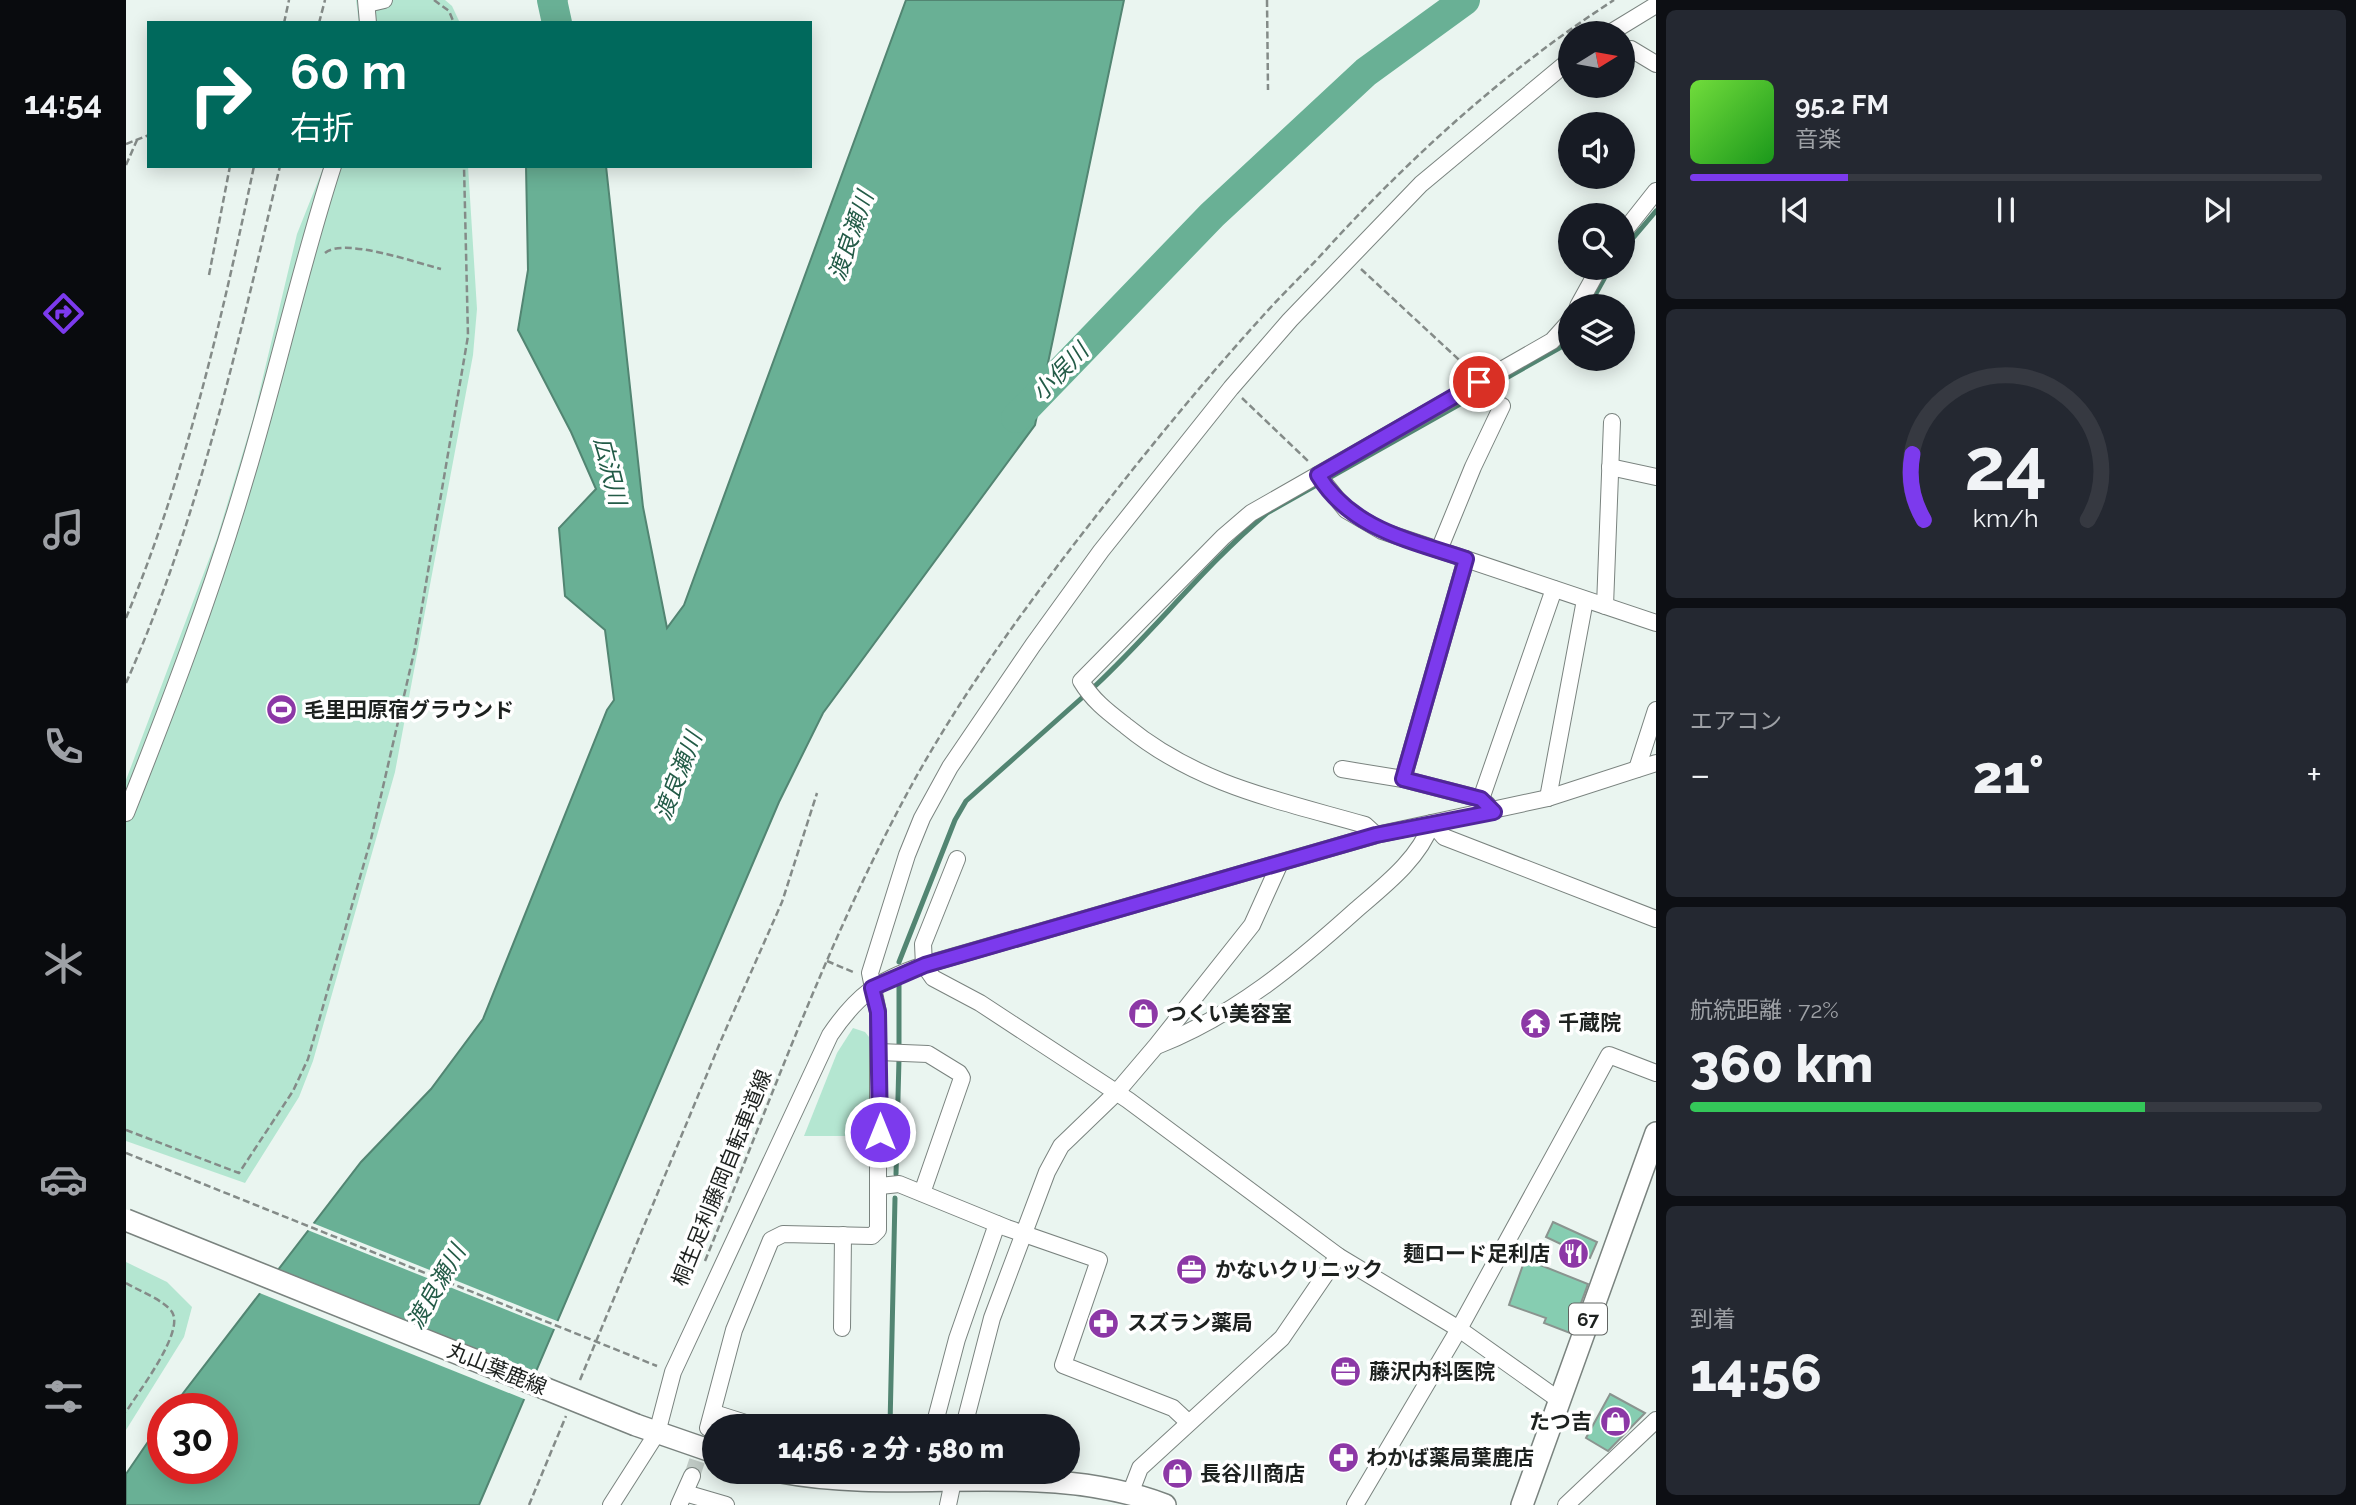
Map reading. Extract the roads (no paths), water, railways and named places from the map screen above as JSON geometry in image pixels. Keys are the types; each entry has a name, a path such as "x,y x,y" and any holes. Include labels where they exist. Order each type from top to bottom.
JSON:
{"main road":[{"name":"67","path":"1522,1505 1656,1133"},
{"name":"丸山葉鹿線","path":"126,1220 657,1433 702,1448"},
{"path":"1072,1484 1130,1494 1165,1505"}],"street":[{"path":"368,21 366,2 384,0"},
{"path":"1630,21 1656,5"},
{"path":"1635,51 1656,64"},
{"path":"713,1414 734,1330 772,1240 783,1234 876,1234 880,1186 879,1052 878,1012 870,973 922,818 976,726 1101,551 1231,388 1290,320 1421,184 1558,70"},
{"path":"126,813 158,732 244,484 302,264 332,168"},
{"path":"1635,218 1656,191"},
{"path":"1376,835 1365,825 1212,780 1151,747 1099,705 1082,681 1223,537 1251,513 1322,481 1552,341 1558,334"},
{"path":"1439,550 1502,405"},
{"path":"1605,606 1612,422"},
{"path":"1610,467 1656,477"},
{"path":"1322,481 1346,510 1382,531 1656,623"},
{"path":"1403,779 1466,559"},
{"path":"1481,799 1554,589"},
{"path":"1548,798 1585,600"},
{"path":"1637,769 1656,710"},
{"path":"611,1505 657,1433 673,1372 830,1035 851,1005 872,988 925,965 1376,835 1494,812 1548,798 1656,763"},
{"path":"1342,769 1403,779 1481,799 1494,812"},
{"path":"1433,823 1444,837 1656,919"},
{"path":"1156,1046 1191,1032 1268,986 1390,880 1415,855 1433,823"},
{"path":"957,859 923,944 925,965 933,978 1026,1032 1116,1093 1338,1256 1459,1329 1559,1400"},
{"path":"967,1414 992,1318 1047,1172 1061,1146 1116,1093 1252,925 1280,863"},
{"path":"879,1052 928,1054 959,1073 962,1078 922,1193"},
{"path":"1355,1505 1459,1329 1609,1055 1656,1073"},
{"path":"880,1186 899,1184 997,1224 1099,1260 1063,1365 1173,1408 1188,1422"},
{"path":"937,1414 957,1339 997,1224"},
{"path":"842,1328 843,1235"},
{"path":"1130,1494 1140,1468 1282,1338 1338,1256"},
{"path":"1566,1505 1656,1420"},
{"path":"692,1476 682,1499 726,1505"},
{"path":"948,1505 952,1484"}],"water":[{"name":"渡良瀬川","path":"906,0 1124,0 1035,425 823,713 779,802 479,1505 126,1505 126,1474 147,1443 147,1484 238,1484 238,1393 183,1393 361,1162 431,1089 483,1019 607,710 614,700 605,630 565,596 559,528 596,489 571,432 518,330 528,270 526,168 606,168 643,507 667,628 684,605"}],"waterway":[{"name":"広沢川","path":"552,0 557,21"},
{"path":"560,21 565,0"},
{"name":"小俣川","path":"1016,418 1212,215 1366,72 1465,0"},
{"path":"1635,236 1656,211"},
{"path":"1596,294 1603,280"},
{"path":"1094,687 1222,554 1267,513 1558,349"},
{"path":"899,962 955,820 966,801 1084,696"},
{"path":"899,985 899,1044"},
{"path":"896,1174 899,1059"},
{"path":"890,1414 895,1198"}],"tunnel":[{"path":"692,1476 702,1446"}],"place":[{"name":"毛里田原宿グラウンド","path":"281,710"},
{"name":"つくい美容室","path":"1143,1014"},
{"name":"千蔵院","path":"1535,1023"},
{"name":"麺ロード足利店","path":"1573,1254"},
{"name":"かないクリニック","path":"1192,1270"},
{"name":"スズラン薬局","path":"1104,1323"},
{"name":"藤沢内科医院","path":"1346,1372"},
{"name":"たつ吉","path":"1615,1422"},
{"name":"わかば薬局葉鹿店","path":"1343,1458"},
{"name":"長谷川商店","path":"1177,1474"}]}
